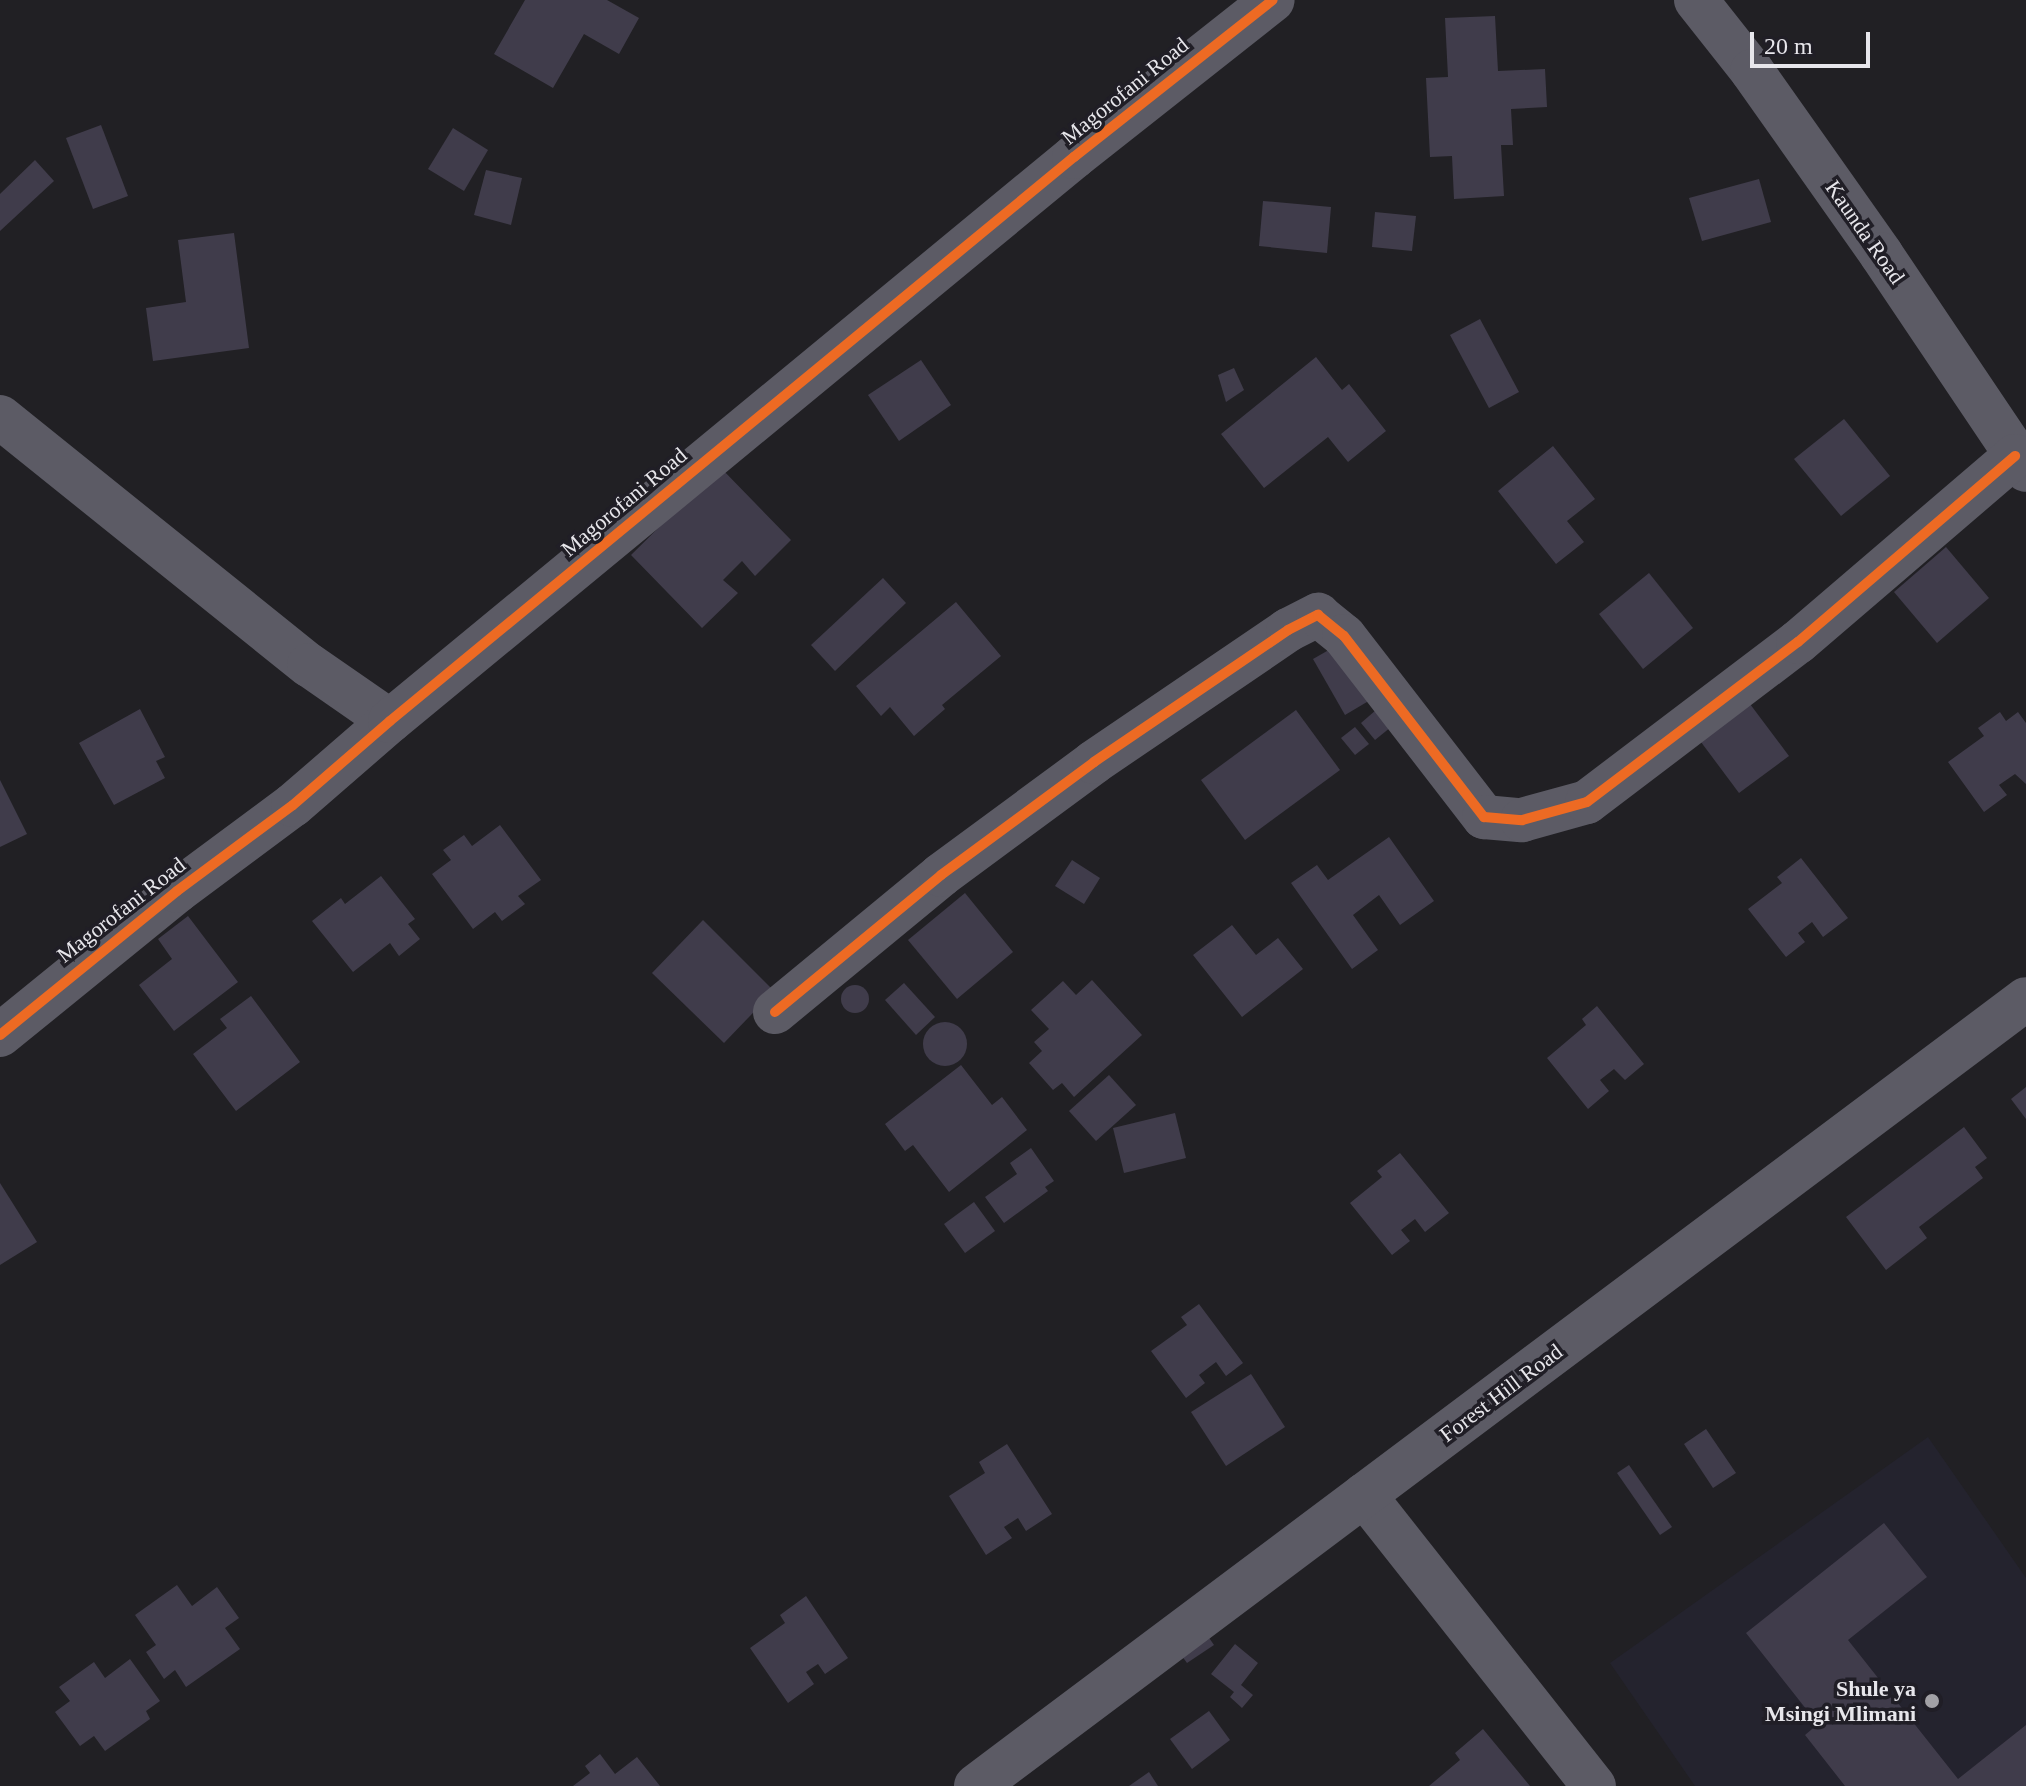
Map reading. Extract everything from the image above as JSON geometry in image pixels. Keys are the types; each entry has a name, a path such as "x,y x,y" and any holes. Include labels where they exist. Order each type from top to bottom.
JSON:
{"street":[{"name":"Magorofani Road","path":"0,1035 177,891 293,805 390,721 1074,157 1273,0"},
{"name":"Kaunda Road","path":"1696,0 1752,71 1881,254 2020,463"},
{"path":"0,417 309,665 390,721"},
{"path":"775,1012 941,875 1094,762 1288,630 1318,615 1344,636 1484,817 1522,820 1587,802 1798,642 2020,463"},
{"name":"Forest Hill Road","path":"976,1786 2026,999"},
{"path":"1364,1495 1594,1786"}],"shaded area":[{"path":"1928,1437 2026,1578 2026,1786 1695,1786 1610,1663"}],"building":[{"path":"525,0 607,0 639,18 619,54 584,34 553,88 494,54"},
{"path":"1495,16 1498,71 1545,69 1547,107 1511,109 1513,145 1501,145 1504,196 1454,199 1452,156 1430,157 1426,78 1448,77 1445,18"},
{"path":"101,125 128,196 93,209 66,138"},
{"path":"453,128 488,150 464,191 428,169"},
{"path":"35,160 54,181 0,231 0,194"},
{"path":"486,170 522,178 511,225 474,215"},
{"path":"1759,179 1771,222 1702,241 1689,198"},
{"path":"1263,201 1331,207 1327,253 1259,246"},
{"path":"1375,212 1416,216 1412,251 1372,247"},
{"path":"234,233 249,348 153,361 146,308 186,302 178,240"},
{"path":"1480,319 1519,392 1489,408 1450,335"},
{"path":"1316,357 1342,390 1349,384 1386,431 1348,462 1328,437 1264,488 1221,434"},
{"path":"921,360 951,405 899,441 868,395"},
{"path":"1234,368 1244,390 1226,402 1218,375"},
{"path":"1844,419 1890,476 1841,516 1794,459"},
{"path":"1553,446 1595,499 1567,521 1584,542 1556,564 1498,491"},
{"path":"720,467 791,540 755,576 742,561 723,580 738,593 702,628 631,555"},
{"path":"1946,547 1989,598 1937,643 1894,592"},
{"path":"1649,573 1693,628 1643,669 1599,614"},
{"path":"883,578 906,603 835,671 811,645"},
{"path":"956,602 1001,656 942,705 945,709 914,736 890,707 881,716 856,686"},
{"path":"1341,643 1372,699 1345,715 1313,659"},
{"path":"1747,700 1789,756 1739,793 1698,738"},
{"path":"140,709 165,757 156,761 165,778 114,805 79,743"},
{"path":"1296,710 1340,770 1245,840 1201,780"},
{"path":"1376,710 1391,727 1375,740 1361,723"},
{"path":"2000,712 2006,721 2018,712 2026,723 2026,784 2015,774 1999,785 2007,795 1984,812 1948,762 1984,736 1978,728"},
{"path":"1355,727 1369,744 1355,755 1341,738"},
{"path":"0,780 27,834 0,847"},
{"path":"500,825 541,880 518,896 525,904 502,921 495,912 473,929 432,874 451,860 443,850 464,835 472,846"},
{"path":"1389,837 1434,901 1400,925 1379,895 1353,915 1378,950 1352,969 1291,883 1317,865 1328,880"},
{"path":"1801,858 1848,918 1823,937 1812,922 1798,933 1805,942 1786,957 1748,909 1782,883 1777,877"},
{"path":"1072,860 1100,878 1084,904 1055,886"},
{"path":"381,876 415,919 408,924 420,939 399,956 390,943 353,972 312,921 341,898 345,904"},
{"path":"965,893 1013,952 957,999 908,940"},
{"path":"188,916 238,982 174,1031 139,985 172,959 158,939"},
{"path":"703,920 774,991 724,1043 652,973"},
{"path":"1232,925 1256,955 1278,938 1303,969 1242,1017 1193,955"},
{"path":"1092,980 1142,1035 1074,1097 1062,1083 1053,1090 1029,1063 1042,1051 1034,1042 1049,1029 1031,1010 1063,981 1076,995"},
{"path":"904,983 935,1017 916,1035 885,1000"},
{"path":"855,985 865,989 869,999 865,1009 855,1013 845,1009 841,999 845,989"},
{"path":"251,996 300,1062 236,1111 193,1054 227,1028 220,1019"},
{"path":"1597,1006 1644,1064 1625,1080 1614,1069 1600,1080 1609,1091 1588,1109 1547,1058 1586,1025 1582,1019"},
{"path":"945,1022 960,1029 967,1044 960,1059 945,1066 930,1059 923,1044 930,1029"},
{"path":"961,1065 992,1105 1002,1097 1027,1130 949,1192 913,1145 905,1151 885,1124"},
{"path":"1109,1075 1136,1105 1096,1141 1069,1111"},
{"path":"2026,1087 2026,1119 2011,1099"},
{"path":"1175,1113 1186,1158 1124,1173 1113,1128"},
{"path":"1964,1127 1987,1158 1975,1167 1983,1178 1919,1227 1927,1238 1886,1270 1846,1217"},
{"path":"1031,1148 1054,1181 1045,1187 1048,1191 1004,1223 985,1197 1017,1174 1010,1163"},
{"path":"1400,1153 1449,1213 1425,1232 1415,1219 1401,1230 1410,1241 1392,1255 1350,1203 1382,1177 1377,1171"},
{"path":"0,1183 37,1242 0,1265"},
{"path":"974,1202 995,1231 965,1253 944,1224"},
{"path":"1199,1304 1243,1363 1226,1376 1216,1362 1199,1375 1205,1383 1186,1398 1151,1351 1187,1325 1181,1317"},
{"path":"1251,1374 1285,1427 1226,1466 1191,1412"},
{"path":"1706,1429 1736,1473 1713,1488 1684,1444"},
{"path":"1007,1444 1052,1514 1026,1531 1018,1518 1004,1527 1012,1538 986,1555 949,1496 985,1473 979,1462"},
{"path":"1629,1465 1672,1527 1660,1535 1617,1473"},
{"path":"1884,1523 1927,1577 1848,1640 1958,1779 2026,1725 2026,1786 1845,1786 1805,1735 1818,1724 1746,1633"},
{"path":"177,1585 192,1606 217,1587 239,1618 225,1628 240,1649 186,1687 175,1670 164,1679 146,1652 156,1645 135,1615"},
{"path":"806,1596 848,1658 825,1674 818,1664 806,1672 814,1684 788,1703 750,1648 785,1623 780,1615"},
{"path":"1203,1629 1214,1645 1187,1663 1176,1648"},
{"path":"1235,1644 1258,1663 1241,1685 1253,1695 1242,1708 1230,1697 1234,1692 1211,1674"},
{"path":"130,1659 160,1701 146,1711 150,1719 105,1751 94,1736 80,1746 55,1712 70,1701 59,1687 94,1662 105,1678"},
{"path":"1209,1711 1230,1740 1192,1769 1170,1739"},
{"path":"1483,1729 1530,1786 1429,1786 1460,1760 1455,1753"},
{"path":"600,1754 615,1774 637,1757 660,1786 573,1786 590,1773 585,1766"},
{"path":"1149,1772 1158,1786 1129,1786"}],"cycle path":[{"path":"0,1035 177,891 293,805 390,721 1074,157 1273,0"},
{"path":"775,1012 941,875 1094,762 1288,630 1318,615 1344,636 1484,817 1522,820 1587,802 1798,642 2015,456"}],"place":[{"name":"Shule ya Msingi Mlimani","path":"1932,1701"}]}
